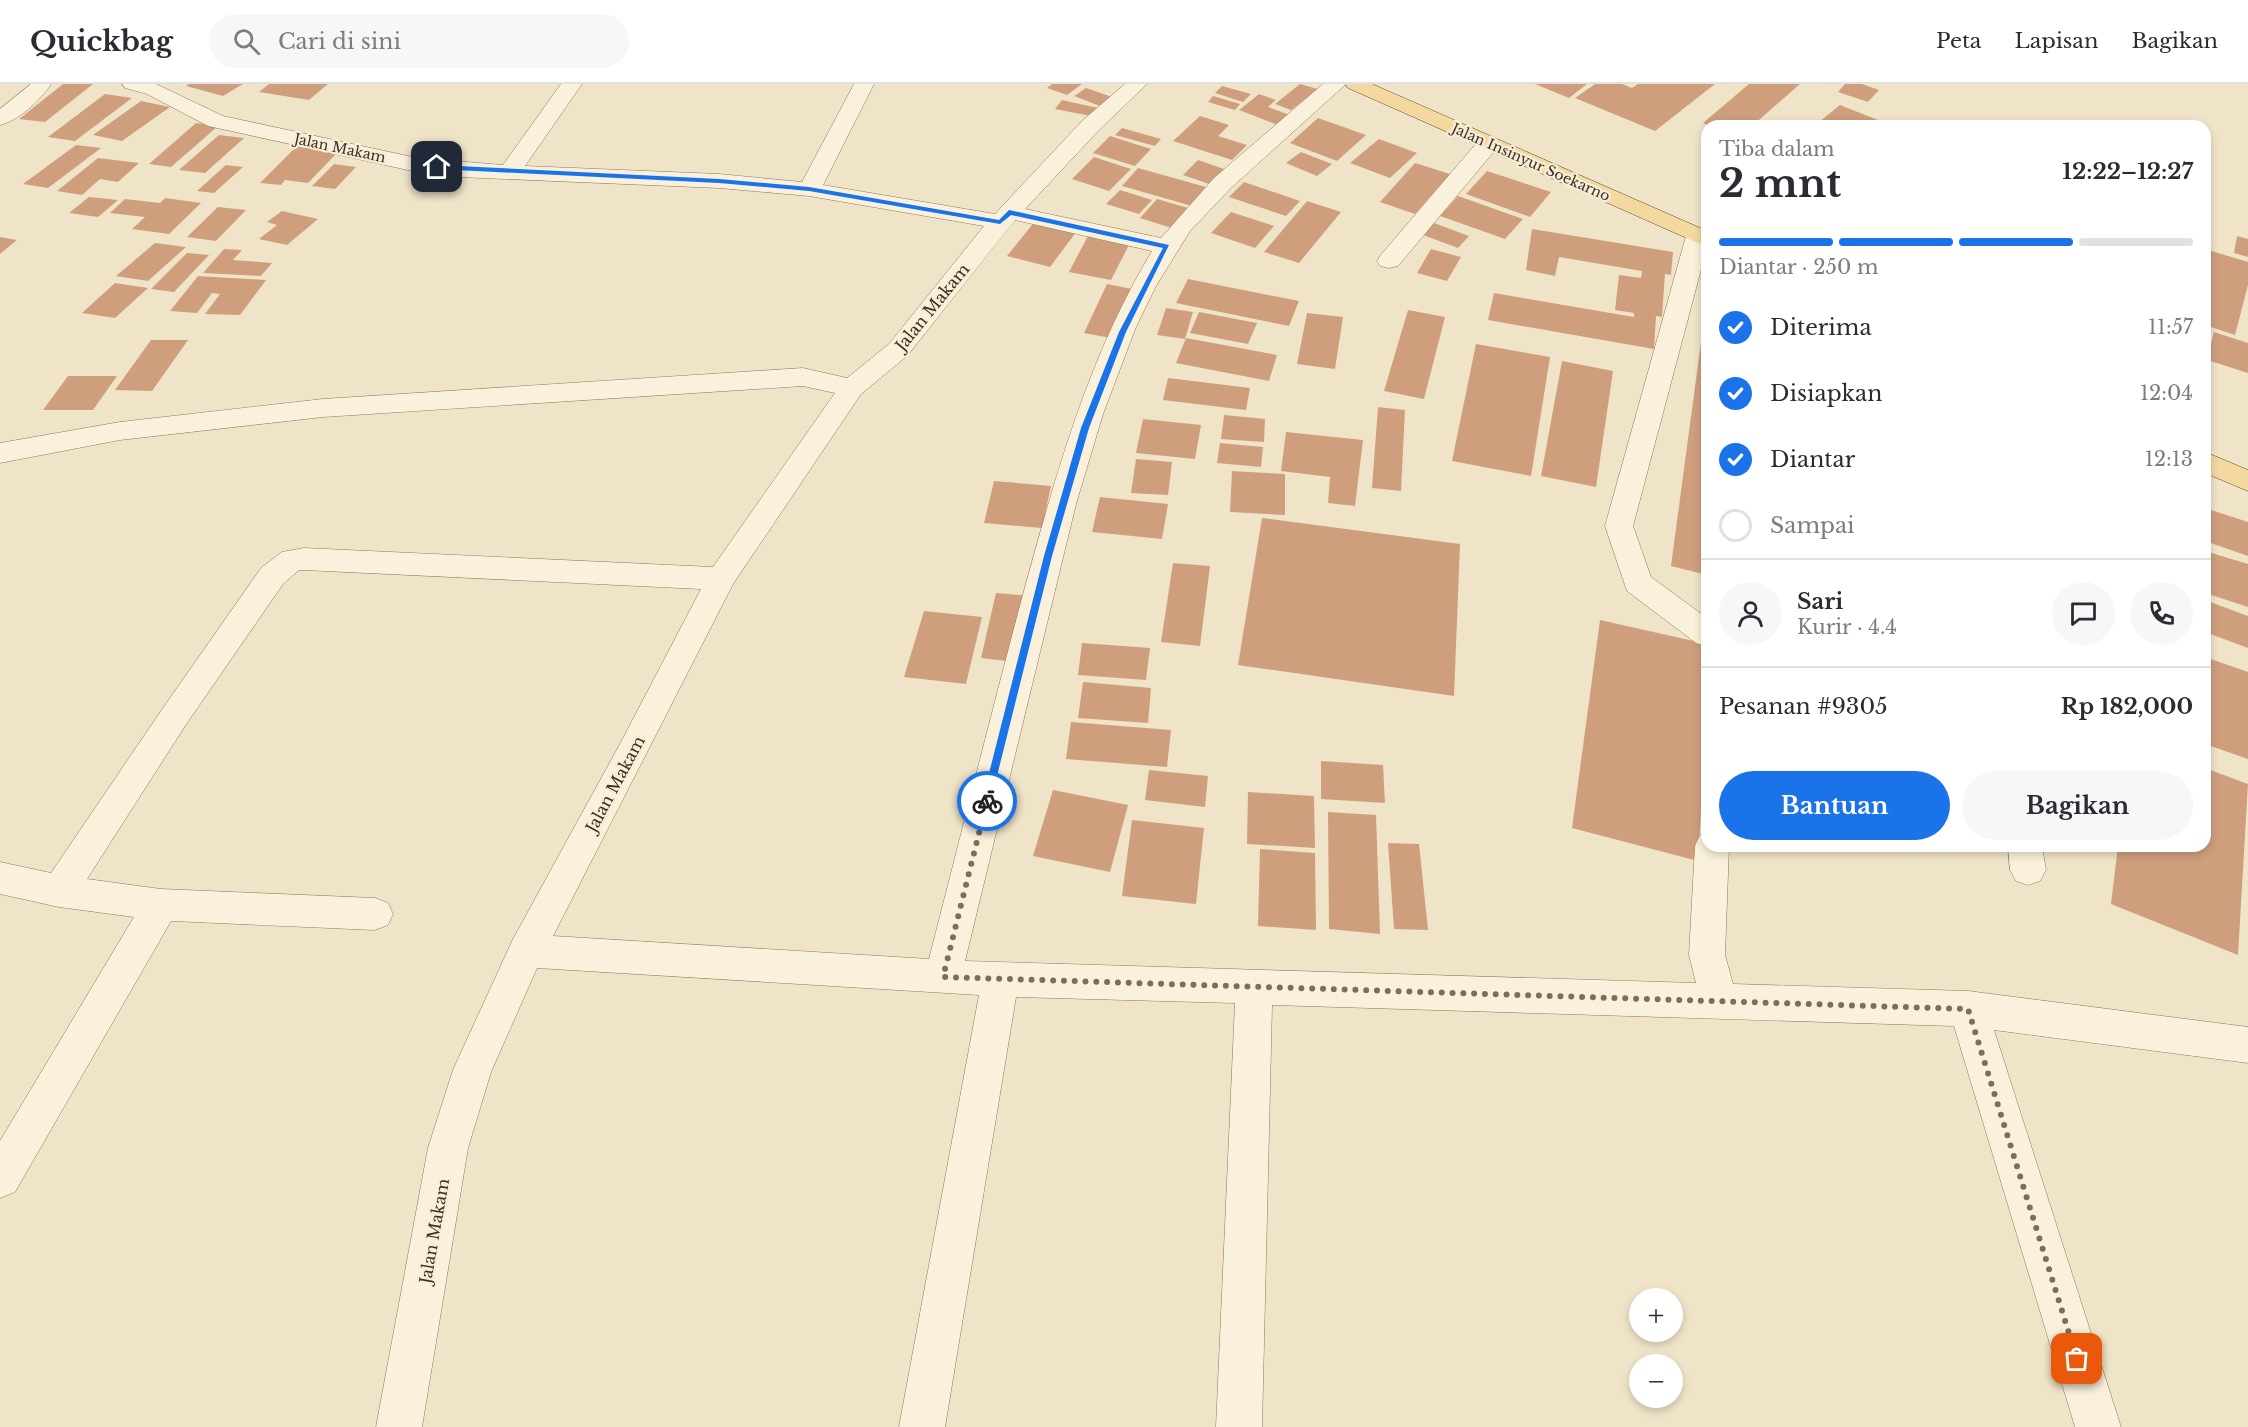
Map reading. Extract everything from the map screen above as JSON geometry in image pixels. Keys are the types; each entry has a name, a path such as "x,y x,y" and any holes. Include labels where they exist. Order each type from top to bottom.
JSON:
{"main road":[{"name":"Jalan Insinyur Soekarno","path":"1355,84 1701,238"},
{"path":"2211,465 2248,481"}],"street":[{"path":"0,119 38,90 41,84"},
{"name":"Jalan Makam","path":"132,84 158,87 216,121 417,165 458,170 719,181 809,189 1005,217"},
{"path":"509,172 572,84"},
{"path":"809,189 864,84"},
{"name":"Jalan Makam","path":"399,1427 448,1148 472,1070 525,951 632,754 721,579 852,388 898,350 1005,217 1091,126 1137,84"},
{"path":"943,977 1027,635 1085,428 1122,332 1167,247 1209,198 1336,84"},
{"path":"1389,261 1488,144"},
{"path":"1005,217 1167,247"},
{"path":"1701,241 1619,526 1638,583 1701,632"},
{"path":"0,453 120,431 323,408 803,377 852,388"},
{"path":"59,891 174,717 272,576 280,567 292,560 721,579"},
{"path":"1712,852 1707,955 1719,1002"},
{"path":"0,878 59,891 161,905 375,914"},
{"path":"1,1178 161,905"},
{"path":"525,951 943,977 1968,1009 2248,1045"},
{"path":"922,1427 1000,978"},
{"path":"1239,1427 1254,988"},
{"path":"1968,1009 2098,1427"}],"building":[{"path":"63,84 93,84 45,122 19,119"},
{"path":"189,84 243,84 223,96 186,86"},
{"path":"269,84 328,84 309,100 259,92"},
{"path":"1052,84 1082,84 1067,95 1047,88"},
{"path":"1300,84 1318,89 1291,110 1275,104"},
{"path":"1535,84 1587,84 1569,98"},
{"path":"1595,84 1622,84 1632,88 1638,84 1715,84 1655,131 1575,98"},
{"path":"1749,84 1800,84 1759,120 1707,120"},
{"path":"1845,84 1862,84 1879,90 1868,102 1838,92"},
{"path":"1222,86 1251,94 1243,102 1215,93"},
{"path":"1086,88 1112,97 1100,106 1074,96"},
{"path":"105,94 132,98 75,141 48,137"},
{"path":"1259,94 1276,100 1268,107 1290,115 1278,125 1239,110"},
{"path":"1213,96 1240,104 1235,110 1208,102"},
{"path":"1062,100 1098,108 1091,116 1055,109"},
{"path":"141,101 170,107 122,141 93,135"},
{"path":"1840,105 1878,120 1822,120"},
{"path":"1200,116 1229,125 1218,136 1247,145 1232,160 1173,141"},
{"path":"1318,118 1366,135 1337,161 1290,143"},
{"path":"196,123 218,126 171,167 149,164"},
{"path":"1122,128 1161,139 1155,146 1115,135"},
{"path":"219,135 244,138 205,173 179,170"},
{"path":"1110,136 1151,149 1135,166 1093,153"},
{"path":"1379,139 1417,153 1390,178 1350,163"},
{"path":"76,145 101,148 48,188 23,184"},
{"path":"297,146 336,154 308,183 285,180 281,185 260,183"},
{"path":"1301,152 1332,164 1317,176 1286,163"},
{"path":"1094,157 1131,169 1109,191 1072,179"},
{"path":"98,158 139,163 118,182 100,179 82,195 57,191"},
{"path":"1198,160 1227,170 1212,185 1183,175"},
{"path":"1415,163 1450,174 1415,214 1380,202"},
{"path":"334,164 356,167 335,189 312,186"},
{"path":"226,165 243,167 214,193 197,191"},
{"path":"1138,168 1206,187 1192,206 1122,186"},
{"path":"1487,171 1551,192 1530,217 1466,194"},
{"path":"1244,182 1300,201 1286,216 1229,197"},
{"path":"1120,190 1152,200 1139,214 1106,204"},
{"path":"1458,196 1523,219 1505,239 1440,216"},
{"path":"89,197 118,200 98,217 69,213"},
{"path":"165,198 201,203 169,234 132,229 145,217 110,213 125,199 160,203"},
{"path":"1157,199 1195,210 1178,230 1140,218"},
{"path":"1307,201 1341,212 1299,263 1264,252"},
{"path":"218,207 246,210 216,241 187,237"},
{"path":"282,211 318,219 287,245 259,239 277,225 267,222"},
{"path":"1231,212 1274,226 1255,248 1211,233"},
{"path":"1036,220 1077,231 1050,267 1007,256"},
{"path":"1434,223 1469,236 1458,248 1423,235"},
{"path":"1532,229 1673,252 1671,275 1665,274 1662,317 1656,316 1654,349 1488,320 1494,293 1634,317 1634,313 1615,310 1619,275 1641,278 1642,271 1559,257 1555,276 1526,270"},
{"path":"1089,234 1131,241 1111,280 1069,272"},
{"path":"2237,236 2248,239 2248,257 2234,253"},
{"path":"0,237 17,240 0,254"},
{"path":"155,243 186,247 148,281 116,276"},
{"path":"224,249 242,250 233,260 272,263 261,276 203,273"},
{"path":"1431,249 1461,257 1447,281 1417,273"},
{"path":"2211,251 2248,262 2248,285 2235,335 2211,327"},
{"path":"187,253 209,255 174,292 151,289"},
{"path":"198,276 266,280 240,315 205,314 220,294 212,293 197,313 170,311"},
{"path":"1188,279 1299,301 1289,326 1176,303"},
{"path":"115,283 148,288 115,318 82,313"},
{"path":"1107,284 1137,290 1116,339 1084,333"},
{"path":"1166,308 1193,312 1185,339 1157,335"},
{"path":"1408,310 1445,317 1424,399 1384,391"},
{"path":"1199,312 1257,323 1248,344 1190,333"},
{"path":"1307,313 1343,317 1335,369 1297,364"},
{"path":"2214,332 2248,343 2248,373 2211,361"},
{"path":"1186,338 1277,355 1269,381 1176,363"},
{"path":"151,340 188,340 152,391 115,390"},
{"path":"1701,342 1701,574 1671,566"},
{"path":"1476,344 1550,357 1531,476 1452,461"},
{"path":"1562,361 1613,371 1596,487 1541,476"},
{"path":"68,376 117,376 93,410 43,410"},
{"path":"1168,378 1250,388 1246,410 1163,400"},
{"path":"1378,407 1405,410 1401,491 1372,488"},
{"path":"1224,415 1265,419 1264,442 1221,439"},
{"path":"1143,419 1201,425 1195,459 1136,453"},
{"path":"1286,432 1363,440 1355,506 1328,503 1330,477 1281,471"},
{"path":"1220,443 1263,447 1261,467 1217,463"},
{"path":"1136,459 1172,462 1168,495 1131,493"},
{"path":"1232,471 1285,474 1285,515 1230,512"},
{"path":"994,481 1051,486 1042,528 984,523"},
{"path":"1100,497 1168,504 1162,539 1092,532"},
{"path":"2211,510 2248,522 2248,556 2211,543"},
{"path":"1262,518 1460,544 1454,696 1238,665"},
{"path":"2211,553 2248,564 2248,607 2211,595"},
{"path":"1173,563 1210,566 1200,646 1161,642"},
{"path":"996,593 1031,596 1016,662 981,658"},
{"path":"2211,602 2248,616 2248,648 2211,634"},
{"path":"924,611 982,617 966,684 904,677"},
{"path":"1600,620 1701,643 1701,811 1698,861 1572,828"},
{"path":"1082,643 1150,648 1146,680 1078,675"},
{"path":"2211,659 2248,672 2248,759 2211,746"},
{"path":"1083,682 1151,688 1148,723 1078,718"},
{"path":"1071,722 1171,730 1167,767 1066,759"},
{"path":"1321,761 1383,765 1385,803 1321,799"},
{"path":"1149,770 1208,776 1205,807 1145,800"},
{"path":"2211,770 2248,784 2238,955 2111,904 2117,852 2211,852"},
{"path":"1053,790 1128,805 1110,872 1033,856"},
{"path":"1248,792 1314,796 1315,848 1247,844"},
{"path":"1328,812 1376,815 1380,934 1329,929"},
{"path":"1132,820 1204,828 1196,904 1122,896"},
{"path":"1388,843 1419,844 1428,930 1394,929"},
{"path":"1260,849 1315,853 1316,930 1258,926"}],"way so far":[{"path":"987,801 943,977 1968,1009 2077,1359"}],"route":[{"path":"437,167 458,170 719,181 809,189 1000,222 1009,213 1167,247 1122,332 1085,428 1027,635 987,801"}]}
